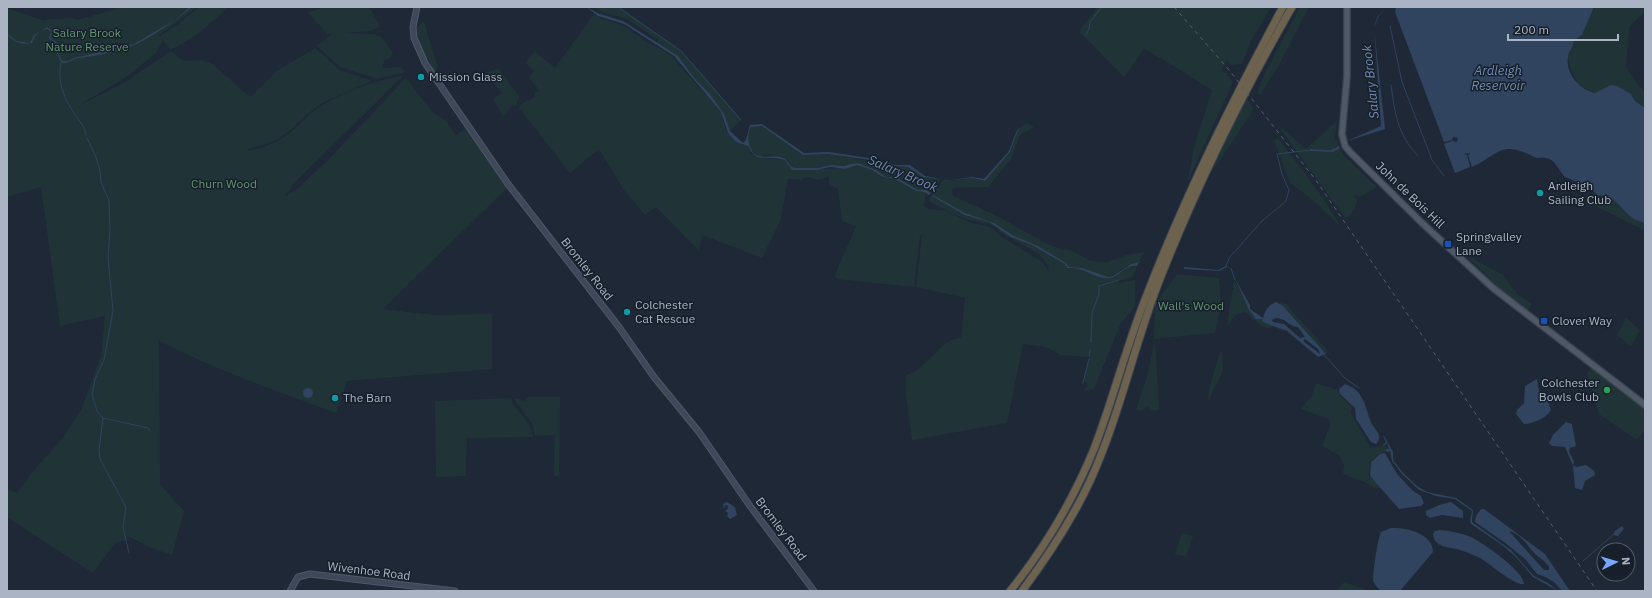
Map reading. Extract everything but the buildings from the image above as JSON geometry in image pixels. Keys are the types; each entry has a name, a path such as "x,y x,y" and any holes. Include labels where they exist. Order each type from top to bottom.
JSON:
{"highway":[{"path":"1010,591 1050,535 1080,480 1104,421 1130,337 1198,172 1283,7"},
{"path":"1022,591 1072,517 1090,481 1118,406 1142,326 1175,242 1208,168 1256,69 1292,7"}],"main road":[{"name":"John de Bois Hill","path":"1347,7 1346,76 1342,134 1346,146 1350,152 1422,223 1493,288 1645,405"}],"street":[{"name":"Bromley Road","path":"417,7 413,27 414,38 425,63 508,184 619,327 654,377 699,432 750,506 814,591"},
{"name":"Wivenhoe Road","path":"290,591 298,577 310,574 455,591"}],"green space":[{"path":"124,7 197,7 159,35 161,37 161,35 177,25 199,7 227,7 193,37 170,50 163,40 156,53 126,77 76,107 126,82 171,51 184,61 201,60 211,63 250,97 277,71 315,48 340,70 372,81 324,102 306,115 286,134 274,141 248,149 249,151 272,144 296,128 315,110 335,98 368,84 403,76 293,184 286,196 297,189 328,160 406,78 433,113 445,120 456,135 466,128 508,187 383,309 434,315 492,314 492,369 347,381 336,413 224,371 159,341 160,484 184,511 172,555 151,548 128,536 126,540 115,543 93,573 7,517 7,489 17,493 35,469 63,438 81,410 101,356 105,316 60,326 41,187 7,197 7,8 43,20 72,18 77,20"},
{"path":"326,7 369,7 380,26 372,31 344,33 376,34 376,36 380,36 393,53 390,58 384,60 383,68 400,67 405,72 378,79 340,67 317,46 333,34 327,34 308,12"},
{"path":"595,7 618,7 674,45 694,64 741,120 730,131 724,114 710,94 695,79 678,56 657,43 658,40 627,19 602,12"},
{"path":"1098,7 1271,7 1250,43 1242,64 1232,65 1227,60 1221,71 1226,73 1233,82 1188,181 1194,147 1212,90 1144,48 1124,77 1079,31"},
{"path":"1300,7 1309,7 1279,65 1260,95 1257,93 1265,73"},
{"path":"1594,7 1645,7 1645,11 1629,27 1626,66 1637,84 1645,91 1645,108 1635,101 1632,95 1600,91 1595,93 1579,86 1570,68 1568,56 1573,48 1574,39 1582,35"},
{"path":"594,14 602,19 623,25 646,42 663,50 671,56 721,112 726,131 736,142 748,146 750,153 764,158 785,160 792,170 846,168 856,165 872,170 883,177 895,179 916,191 924,192 926,194 924,206 929,209 944,210 969,222 990,227 1000,236 1041,261 1048,270 1049,266 1039,254 1000,232 994,226 970,220 949,212 930,202 929,199 944,179 953,181 972,178 982,181 986,179 1010,152 1018,130 1027,123 1034,127 1020,135 1011,159 988,187 954,188 952,191 953,196 993,214 1053,247 1071,250 1091,261 1108,262 1127,255 1145,252 1140,260 1141,263 1131,264 1116,274 1104,276 1079,269 1106,278 1109,278 1129,267 1137,266 1133,277 1117,281 1118,283 1135,280 1135,306 1120,325 1094,389 1084,391 1088,384 1083,380 1089,359 1091,357 1060,355 1046,347 1023,344 1007,423 912,440 906,394 906,375 921,367 947,343 954,339 961,338 965,298 916,287 922,235 920,236 914,287 837,279 835,275 856,226 842,221 838,189 829,184 829,177 818,180 809,177 803,178 802,180 788,179 781,219 762,258 702,235 699,251 656,207 645,215 623,189 599,149 570,173 523,113 524,112 518,107 535,96 534,94 539,90 529,78 534,71 525,63 535,51 555,68","holes":["933,195 965,213 993,223 1011,235 1038,246 1066,263 1069,267 1079,269 1067,268 1065,264 1054,257 1032,245 1011,237 989,222 965,214 932,196"]},
{"path":"424,22 438,68 434,70 421,48 418,38 417,27"},
{"path":"498,68 519,96 516,106 513,105 503,117 493,99 502,93 486,73"},
{"path":"1246,98 1253,107 1252,112 1210,175"},
{"path":"1337,121 1335,138 1339,145 1331,150 1307,149 1309,151 1332,152 1340,147 1344,156 1377,187 1359,197 1356,194 1354,196 1357,200 1356,205 1348,218 1345,217 1346,219 1276,123 1306,149"},
{"path":"752,126 764,127 803,155 832,154 895,166 908,167 923,177 941,179 930,193 926,190 918,190 895,178 886,177 872,168 859,164 843,166 831,165 818,168 793,168 788,160 769,155 759,156 752,151 748,138"},
{"path":"1278,138 1323,198 1341,227 1314,201 1290,183 1274,140"},
{"path":"1596,192 1598,196 1603,196 1615,201 1645,223 1645,233 1644,230 1595,206 1592,202 1593,193"},
{"path":"1466,255 1503,275 1518,295 1532,304 1528,310 1500,289"},
{"name":"Wall's Wood","path":"1177,274 1219,278 1221,304 1215,333 1154,339 1155,304"},
{"path":"1234,280 1249,309 1257,319 1263,319 1293,336 1274,327 1267,328 1259,324 1245,312 1237,314 1227,326"},
{"path":"1279,303 1287,304 1328,351 1326,354"},
{"path":"1626,318 1640,330 1631,346 1617,335"},
{"path":"1155,339 1159,410 1149,411 1149,405 1142,410 1136,410 1147,376"},
{"path":"1220,352 1222,352 1223,370 1208,402 1209,389"},
{"name":"Colchester Bowls Club","path":"1592,367 1645,408 1645,429 1637,440 1599,414 1587,373"},
{"path":"1316,383 1338,390 1341,397 1352,407 1351,414 1371,448 1382,446 1385,443 1388,449 1379,454 1370,462 1369,476 1380,487 1376,489 1365,482 1343,474 1344,465 1340,456 1322,446 1331,424 1328,419 1301,409 1312,395"},
{"path":"527,397 560,397 559,476 554,476 555,435 535,436 532,423 515,401 515,398 526,401"},
{"path":"512,398 513,403 529,425 533,437 467,438 466,476 436,477 435,401"},
{"path":"1182,533 1193,536 1186,557 1175,554"},
{"path":"1344,582 1369,591 1336,591"}],"water":[{"path":"190,7 192,7 179,17 176,19"},
{"path":"586,7 600,14 623,21 678,56 695,79 710,94 724,114 730,131 743,143 746,140 750,125 762,124 804,153 829,152 875,159 895,165 910,165 925,176 943,179 923,177 908,167 895,166 877,161 829,154 803,155 762,126 751,127 749,130 748,139 750,148 759,156 783,158 787,160 794,168 818,168 831,165 843,166 858,163 876,170 886,177 897,178 918,190 926,190 931,193 929,195 924,192 916,191 895,179 883,177 872,170 857,165 845,169 830,167 817,170 792,170 785,160 759,157 751,152 748,146 736,142 728,133 721,112 674,56 624,24 598,16"},
{"path":"1387,7 1379,16 1374,27 1378,16"},
{"name":"Ardleigh Reservoir","path":"1396,7 1594,7 1582,35 1574,40 1568,57 1569,69 1571,75 1579,85 1589,91 1595,93 1611,85 1617,86 1631,94 1635,101 1645,108 1645,223 1632,217 1607,196 1598,196 1578,182 1565,177 1549,159 1535,158 1514,149 1502,150 1472,167 1468,155 1470,153 1464,154 1467,155 1470,167 1455,173 1444,144 1452,141 1457,142 1458,138 1453,137 1452,140 1444,142 1395,12"},
{"path":"173,21 147,39 132,46 106,54 78,58 65,63 61,62 57,53 59,46 49,38 51,32 48,29 45,29 36,35 32,43 24,44 16,41 30,43 34,35 47,27 52,31 51,38 60,45 58,53 62,61 68,61 74,58 134,44"},
{"path":"7,28 8,34 16,41 12,39 7,34"},
{"path":"1374,29 1385,129 1347,141 1381,126"},
{"path":"1027,123 1018,130 1010,152 985,181 972,178 945,181 972,177 984,179 1009,151 1017,130"},
{"path":"1339,146 1340,148 1333,152 1310,151 1310,149 1331,150"},
{"path":"933,195 965,213 994,223 1012,235 1038,246 1066,263 1069,267 1082,268 1108,277 1113,276 1131,264 1139,262 1137,266 1129,267 1113,277 1109,278 1097,276 1083,270 1067,268 1065,264 1032,245 1011,237 989,222 965,215 932,196"},
{"path":"1226,266 1232,269 1227,267 1219,271 1184,269 1184,267 1218,270"},
{"path":"1235,279 1250,305 1250,309 1263,318 1271,305 1276,302 1282,305 1326,354 1318,357 1287,331 1263,322 1262,319 1256,319 1249,310","holes":["1276,318 1282,319 1292,326 1298,327 1305,337 1300,338 1284,324 1273,322 1272,320","1305,339 1318,349 1320,354 1303,341"]},
{"path":"1537,379 1539,392 1549,404 1551,410 1546,416 1539,420 1524,424 1516,414 1517,410 1524,403 1525,386"},
{"path":"1345,384 1360,394 1371,423 1379,435 1376,444 1371,442 1356,419 1355,408 1340,394 1339,389"},
{"path":"306,388 310,388 313,393 310,398 306,398 303,395 303,391"},
{"path":"1566,422 1572,424 1576,446 1570,448 1569,451 1574,462 1573,465 1576,467 1586,465 1594,471 1595,475 1585,481 1582,490 1575,488 1573,466 1565,447 1552,446 1549,443 1553,435"},
{"path":"1383,436 1393,452 1393,460 1403,473 1417,486 1427,492 1456,498 1473,510 1472,522 1511,550 1534,576 1548,583 1558,591 1533,577 1515,556 1502,545 1471,524 1470,520 1472,511 1455,499 1436,496 1419,490 1402,474 1392,461 1390,451 1387,452 1385,450 1389,449 1387,443 1381,447 1386,442"},
{"path":"1385,453 1397,474 1412,490 1421,496 1424,503 1421,506 1399,509 1370,476 1371,462 1380,454"},
{"path":"727,502 735,507 737,515 730,519 727,516 728,513 725,511 728,508 727,505 725,505 724,510 723,504"},
{"path":"1451,502 1463,511 1463,518 1442,515 1430,518 1426,515 1426,511 1439,505"},
{"path":"1481,509 1484,509 1545,554 1570,591 1562,591 1554,582 1537,574 1525,559 1475,522 1476,516","holes":["1509,531 1521,537 1535,554 1546,563 1549,570 1544,570"]},
{"path":"1622,526 1624,529 1618,536 1613,535 1615,531"},
{"path":"1391,528 1417,532 1432,545 1433,552 1400,591 1381,591 1373,581 1373,572 1381,532"},
{"path":"1440,530 1456,532 1471,537 1484,545 1510,565 1522,578 1524,584 1515,582 1480,558 1439,544 1434,539 1433,534 1435,531"}],"waterway":[{"path":"618,7 681,51 741,120"},
{"path":"1086,35 1090,22 1102,7"},
{"path":"1390,26 1402,82 1432,160 1444,176"},
{"path":"61,62 60,76 62,90 72,110 84,128 86,135"},
{"path":"1391,85 1394,105 1401,131 1405,140 1418,156"},
{"path":"87,138 96,157 101,182 109,201 110,230 108,258 113,311 104,360 95,379 92,395 97,411 103,418 99,450 100,459 126,507 123,527 129,553"},
{"name":"Salary Brook","path":"1226,266 1229,258 1262,221 1286,201 1289,190 1282,174 1277,154 1311,150"},
{"path":"1231,268 1235,280"},
{"path":"1099,286 1119,280"},
{"path":"1091,342 1092,313 1099,294 1099,287"},
{"path":"1089,356 1090,350"},
{"path":"1324,355 1346,379 1359,388"},
{"path":"1083,383 1089,359"},
{"path":"103,418 148,428 150,431"},
{"path":"1583,561 1613,535"}],"railway":[{"path":"1174,7 1229,70 1315,179 1597,591"}],"place":[{"name":"Mission Glass","path":"421,77"},
{"name":"Ardleigh Sailing Club","path":"1540,193"},
{"name":"Springvalley Lane","path":"1448,244"},
{"name":"Colchester Cat Rescue","path":"627,312"},
{"name":"Clover Way","path":"1544,321"},
{"name":"Colchester Bowls Club","path":"1607,390"},
{"name":"The Barn","path":"335,398"}],"park label":[{"name":"Salary Brook Nature Reserve","path":"87,40"},
{"name":"Churn Wood","path":"224,184"}]}
